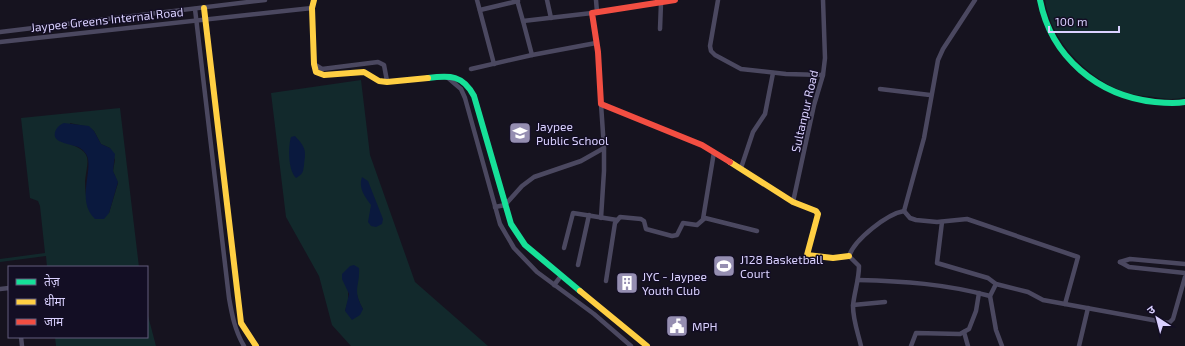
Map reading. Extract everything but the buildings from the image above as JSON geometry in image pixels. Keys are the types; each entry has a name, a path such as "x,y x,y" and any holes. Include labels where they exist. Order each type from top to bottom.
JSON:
{"street":[{"name":"Jaypee Greens Internal Road","path":"0,32 264,0"},
{"path":"314,0 312,8 314,64 316,72 319,74 361,71 380,81 447,77 458,78 466,82 472,88 511,224 525,245 647,346"},
{"path":"478,0 494,64"},
{"path":"480,10 518,0 532,55"},
{"path":"547,0 551,18"},
{"path":"596,0 594,12 604,148 601,218"},
{"path":"523,21 675,0"},
{"path":"718,0 710,46 711,51 737,68 823,76"},
{"name":"Sultanpur Road","path":"793,202 814,105 823,76 825,58 823,0"},
{"path":"849,256 855,245 864,236 880,224 904,211 924,138 930,95 938,60 975,0"},
{"path":"1040,0 1046,23 1056,42 1087,76 1102,86 1123,96 1164,103 1185,102"},
{"path":"660,29 661,3"},
{"path":"204,8 242,324 256,346"},
{"name":"Jaypee Greens Internal Road","path":"0,42 312,8"},
{"path":"195,9 226,274 234,324 238,336 244,346"},
{"path":"471,69 532,55 596,43"},
{"path":"314,64 322,69 378,62 384,65 387,81"},
{"path":"741,168 753,132 765,114 773,72"},
{"path":"447,77 461,89 465,98 500,224 514,248 537,272 594,314 631,346"},
{"path":"880,89 930,95"},
{"path":"601,104 675,133 714,152 793,202 816,211 818,214 807,255 833,258 849,256"},
{"path":"495,207 505,205 522,186 534,177 581,161 604,148"},
{"path":"703,219 714,152"},
{"path":"904,211 913,219 942,222 967,219 1078,257 1065,304"},
{"path":"564,248 572,213 617,220 624,217 641,219 649,230 675,236 678,234 680,226 683,223 697,225 703,219 709,218 757,231"},
{"path":"578,265 589,215"},
{"path":"606,281 614,226 617,220"},
{"path":"942,222 937,263 988,278 996,284 1028,292 1043,300 1169,323 1173,320 1185,277"},
{"path":"849,256 859,266 853,305 854,317 861,346"},
{"path":"1185,264 1130,259 1120,262 1129,267 1185,273"},
{"path":"226,274 235,273"},
{"path":"554,285 561,276"},
{"path":"858,280 904,281 990,296"},
{"path":"996,284 990,296 996,330 1002,346"},
{"path":"911,346 916,333 938,335 964,332 970,329 976,311 979,293"},
{"path":"853,305 885,302"},
{"path":"1079,346 1088,308"},
{"path":"964,332 968,346"}],"green space":[{"path":"1045,0 1185,0 1185,97 1166,99 1131,94 1110,86 1097,77 1072,56 1062,43 1048,15"},
{"path":"361,80 370,155 415,282 488,346 351,346 332,325 319,276 286,217 271,93","holes":["358,280 357,295 363,309 345,311 348,301 348,289"]},
{"path":"120,108 139,266 47,266 46,256 0,262 0,259 45,253 40,206 38,201 30,198 21,118","holes":["70,123 89,127 94,131 101,144 110,148 115,160 113,171 118,183 109,213 87,203 85,190 87,163 86,154 78,147 70,144"]},
{"name":"J128 Basketball Court","path":"727,255 731,275 721,277 717,257"},
{"path":"148,316 156,346 56,346 55,338 148,338"}],"water":[{"path":"64,123 89,126 94,131 101,144 110,148 115,154 113,171 118,182 109,213 104,219 95,219 89,211 86,203 88,160 86,154 81,148 63,143 56,139 55,134 57,128"},
{"path":"295,136 303,146 305,152 303,171 296,178 291,170 289,152 291,137"},
{"path":"362,177 368,181 383,219 382,224 376,227 371,226 368,222 371,205 364,196 361,185"},
{"path":"354,265 359,268 357,292 363,309 360,315 352,320 345,311 349,294 342,279 342,274 350,266"}],"traffic: fast":[{"path":"1040,0 1046,21 1066,56 1080,70 1096,82 1115,92 1134,98 1162,103 1185,102"},
{"path":"428,78 455,78 460,80 470,89 474,96 511,224 525,245 580,291"}],"traffic: slow":[{"path":"314,0 312,8 314,64 316,72 324,75 364,72 379,81 387,82 428,78"},
{"path":"204,8 241,323 256,346"},
{"path":"730,162 793,202 816,211 818,214 807,255 833,258 849,256"},
{"path":"580,291 647,346"}],"traffic: jam":[{"path":"675,0 592,13 598,52 601,104 702,145 730,162"}],"place":[{"name":"Jaypee Public School","path":"520,133"},
{"name":"J128 Basketball Court","path":"724,266"},
{"name":"JYC - Jaypee Youth Club","path":"627,283"},
{"name":"MPH","path":"677,326"}]}
